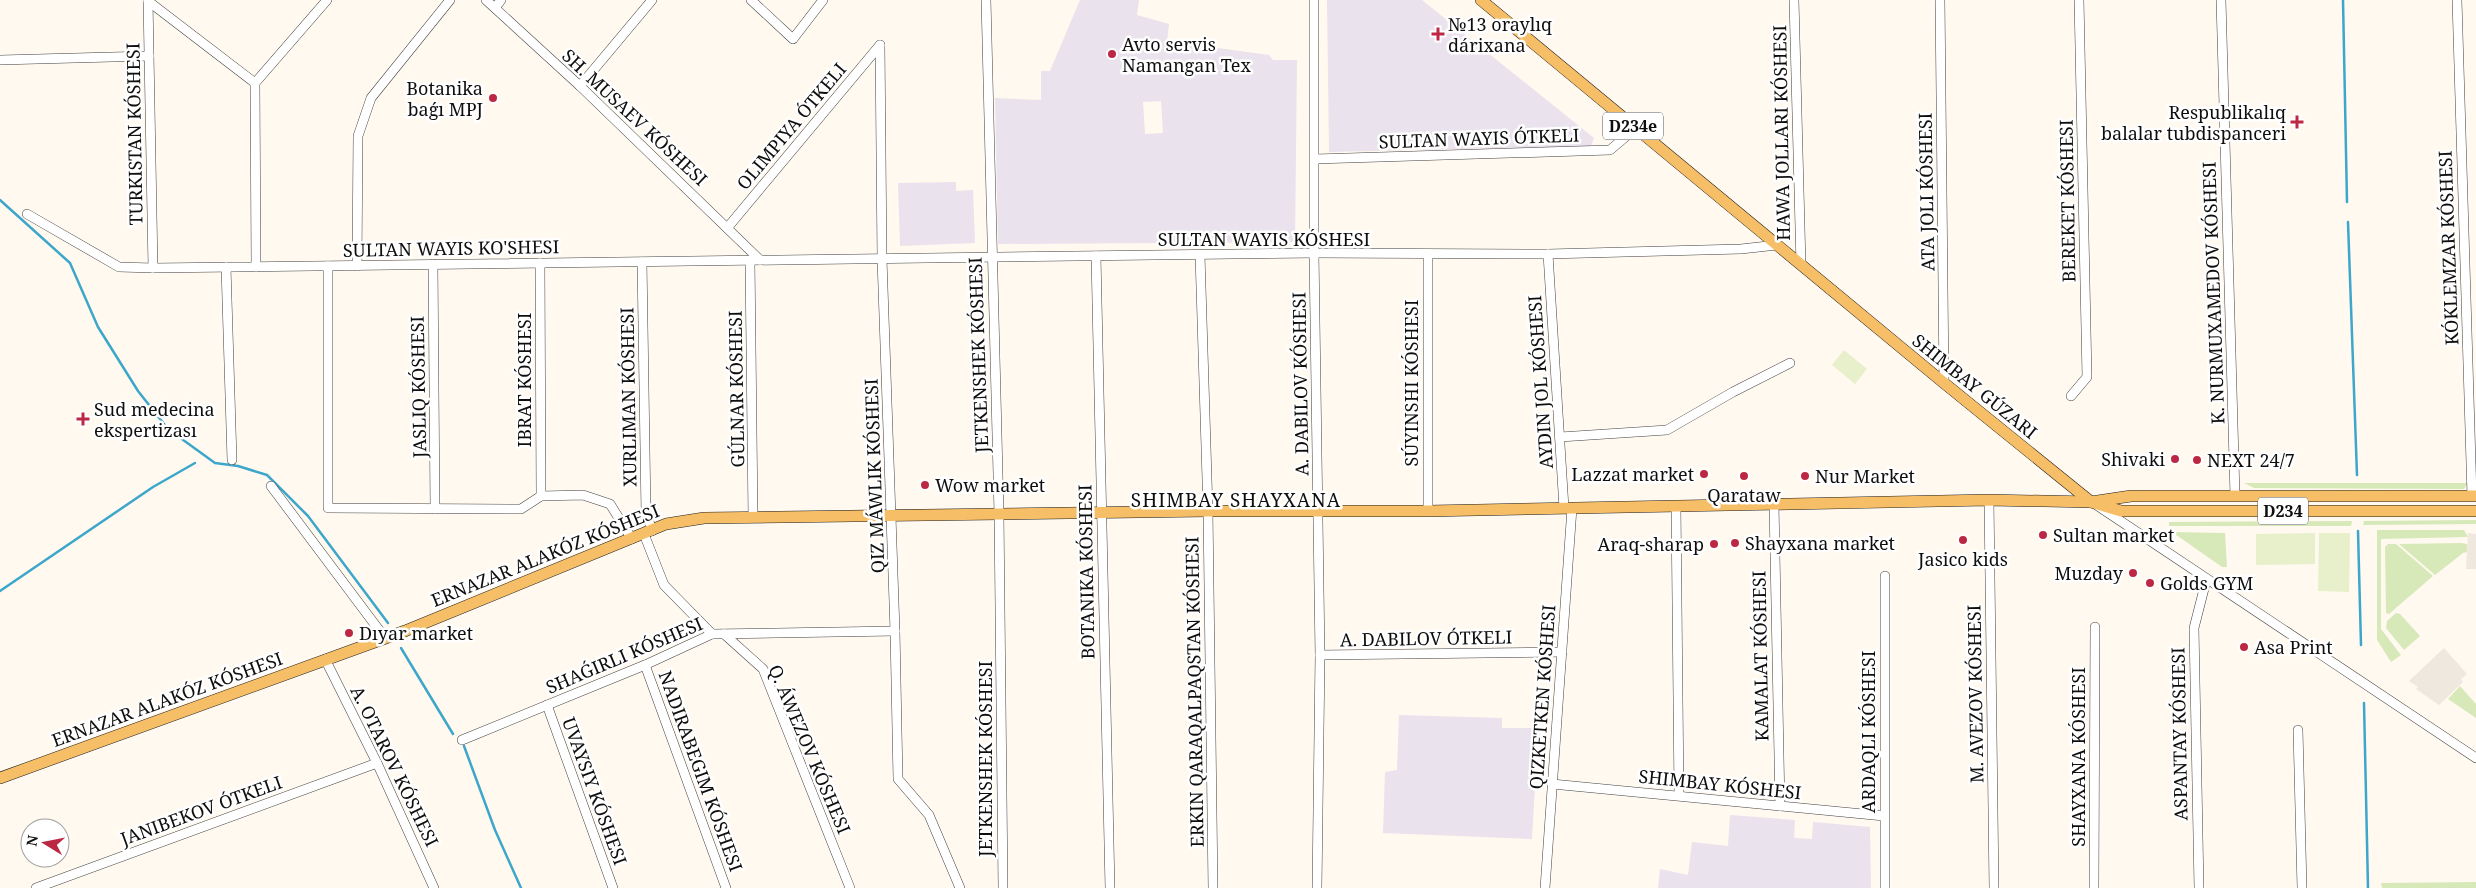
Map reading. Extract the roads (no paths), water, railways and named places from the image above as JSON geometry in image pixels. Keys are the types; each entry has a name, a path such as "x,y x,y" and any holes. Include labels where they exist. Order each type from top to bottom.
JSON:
{"main road":[{"name":"D234e","path":"1481,0 1800,265 2091,502"},
{"name":"ERNAZAR ALAKÓZ KÓSHESI","path":"0,778 385,638 648,533 666,524 704,518 1101,512 1428,511 1989,500 2091,502 2121,496 2474,496"},
{"name":"ERNAZAR ALAKÓZ KÓSHESI","path":"2091,502 2121,511 2476,511"}],"street":[{"path":"148,0 255,83"},
{"name":"TURKISTAN KÓSHESI","path":"148,0 153,268"},
{"path":"357,266 358,136 371,98 450,0"},
{"name":"SH. MUSAEV KÓSHESI","path":"486,0 580,86 728,228 755,260"},
{"path":"495,8 501,0"},
{"path":"580,86 652,0"},
{"path":"751,0 793,39 824,0"},
{"name":"JETKENSHEK KÓSHESI","path":"986,0 999,514 1002,886"},
{"name":"A. DABILOV KÓSHESI","path":"1314,0 1314,253 1320,655 1317,888"},
{"path":"1794,0 1800,265"},
{"path":"1940,0 1944,383"},
{"name":"BEREKET KÓSHESI","path":"2071,396 2087,377 2079,0"},
{"name":"K. NURMUXAMEDOV KÓSHESI","path":"2221,0 2235,496"},
{"name":"KÓKLEMZAR KÓSHESI","path":"2457,0 2474,496"},
{"path":"256,267 255,83 326,1"},
{"name":"OLIMPIYA ÓTKELI","path":"728,228 880,45 882,259"},
{"path":"0,60 149,56"},
{"path":"1315,159 1610,150 1636,128"},
{"path":"26,214 119,267 153,268"},
{"name":"SULTAN WAYIS KO'SHESI","path":"153,268 1314,253 1548,254 1740,249 1777,245"},
{"name":"SÚYINSHI KÓSHESI","path":"1428,254 1428,511"},
{"path":"1545,888 1562,652 1568,508 1560,437 1548,254"},
{"name":"ERKIN QARAQALPAQSTAN KÓSHESI","path":"1200,255 1208,511 1213,888"},
{"name":"BOTANIKA KÓSHESI","path":"1096,256 1110,888"},
{"path":"882,259 895,631 898,779 929,815 960,888"},
{"name":"GÚLNAR KÓSHESI","path":"753,517 755,260"},
{"name":"XURLIMAN KÓSHESI","path":"642,262 646,512 648,533 664,585 712,634"},
{"name":"IBRAT KÓSHESI","path":"540,263 541,496"},
{"path":"433,264 435,509"},
{"path":"328,266 328,508 521,509 541,496 583,494 610,504 632,539"},
{"path":"226,267 232,460"},
{"path":"1560,437 1667,430 1733,392 1790,363"},
{"path":"272,486 385,638"},
{"name":"M. AVEZOV KÓSHESI","path":"1989,500 1994,888"},
{"name":"D234e","path":"2091,502 2206,581 2476,758"},
{"name":"KAMALAT KÓSHESI","path":"1774,504 1780,806"},
{"path":"1676,506 1679,795"},
{"path":"1885,576 1885,888"},
{"name":"ASPANTAY KÓSHESI","path":"2198,888 2194,628 2206,581"},
{"name":"SHAYXANA KÓSHESI","path":"2094,888 2095,627"},
{"path":"462,740 645,665 712,634 895,631"},
{"name":"Q. ÁWEZOV KÓSHESI","path":"724,634 763,669 850,888"},
{"name":"A. DABILOV ÓTKELI","path":"1320,655 1562,652"},
{"name":"A. OTAROV KÓSHESI","path":"325,659 377,763 434,888"},
{"name":"NADIRABEGIM KÓSHESI","path":"645,665 726,888"},
{"name":"UVAYSIY KÓSHESI","path":"547,705 613,888"},
{"path":"2298,730 2302,888"},
{"name":"JANIBEKOV ÓTKELI","path":"36,888 377,763"},
{"path":"1552,784 1884,816"},
{"path":"992,888 1002,886"}],"waterway":[{"path":"2343,0 2347,202"},
{"path":"0,200 70,263 98,327 138,391 168,429 215,463 238,466 267,475 308,516 388,623"},
{"path":"2348,222 2357,475"},
{"path":"0,591 153,487 195,463"},
{"path":"2358,531 2361,645"},
{"path":"401,648 453,734"},
{"path":"2364,703 2368,888"},
{"path":"464,746 495,830 521,888"}],"place":[{"name":"№13 oraylıq dárixana","path":"1438,34"},
{"name":"Avto servis Namangan Tex","path":"1112,54"},
{"name":"Botanika baǵı MPJ","path":"493,98"},
{"name":"Respublikalıq balalar tubdispanceri","path":"2297,122"},
{"name":"Sud medecina ekspertizası","path":"83,419"},
{"name":"Shivaki","path":"2175,459"},
{"name":"NEXT 24/7","path":"2197,460"},
{"name":"Lazzat market","path":"1704,474"},
{"name":"Qarataw","path":"1744,476"},
{"name":"Nur Market","path":"1805,476"},
{"name":"Wow market","path":"925,485"},
{"name":"Sultan market","path":"2043,535"},
{"name":"Jasico kids","path":"1963,540"},
{"name":"Shayxana market","path":"1735,543"},
{"name":"Araq-sharap","path":"1714,544"},
{"name":"Muzday","path":"2133,573"},
{"name":"Golds GYM","path":"2150,583"},
{"name":"Dıyar market","path":"349,633"},
{"name":"Asa Print","path":"2244,647"}],"district":[{"name":"SHIMBAY SHAYXANA","path":"1236,500"}]}
